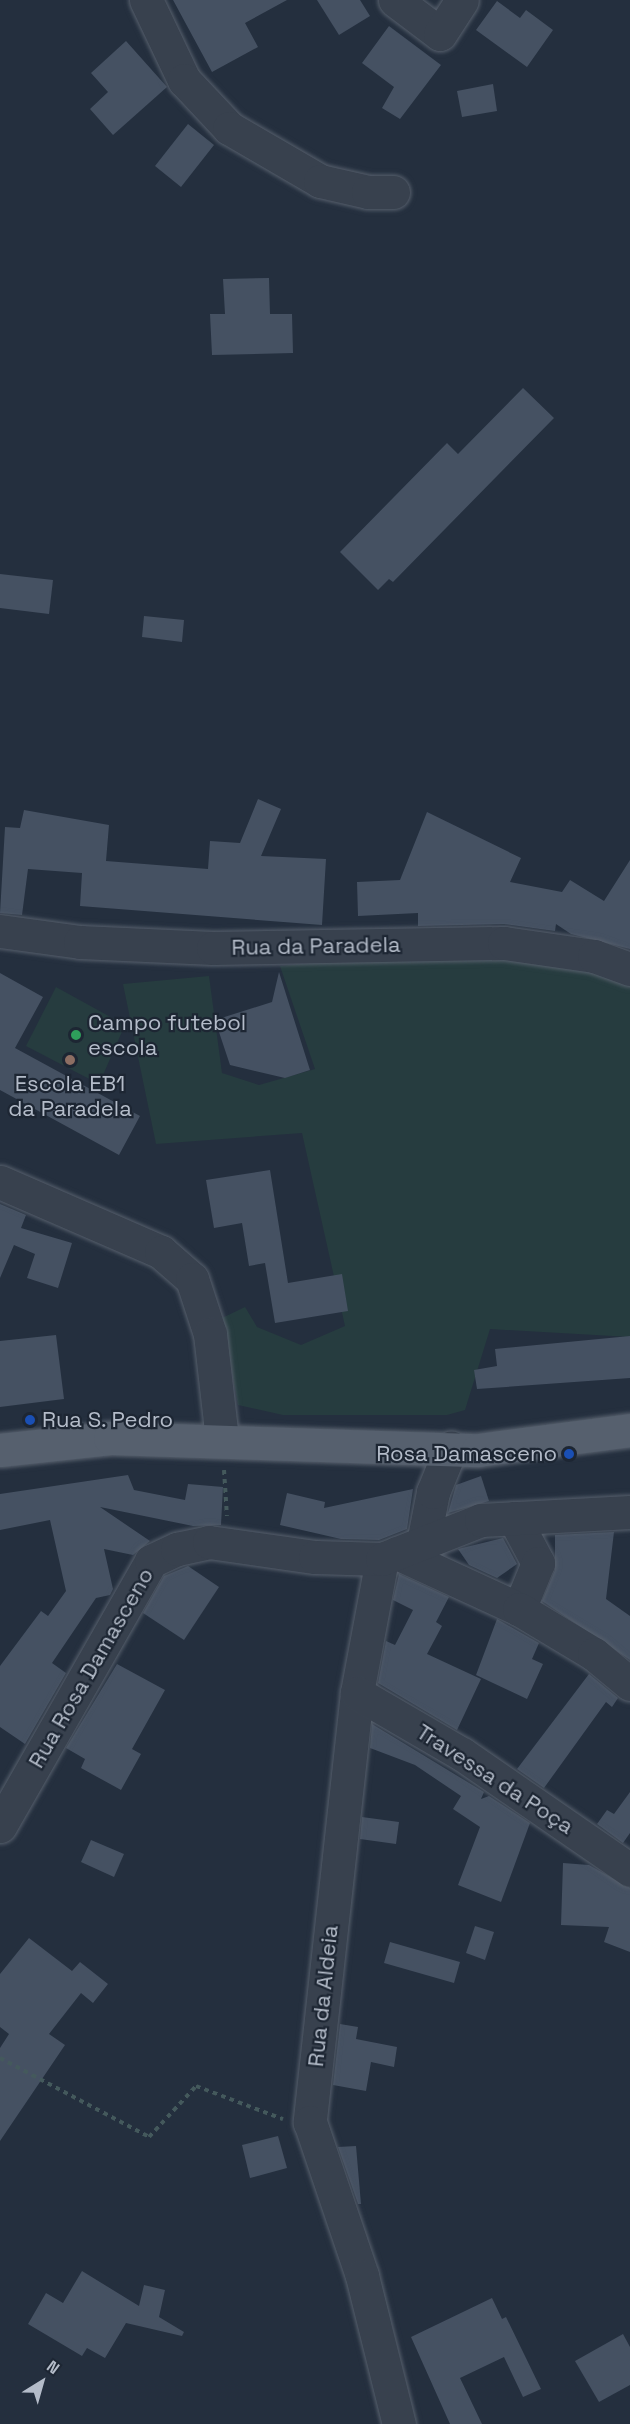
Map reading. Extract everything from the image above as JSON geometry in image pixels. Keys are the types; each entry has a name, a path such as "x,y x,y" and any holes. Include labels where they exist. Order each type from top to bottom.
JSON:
{"main road":[{"path":"0,1450 110,1438 222,1439 478,1450 630,1430"}],"street":[{"path":"146,0 184,80 229,128 320,182 368,192 393,192"},
{"path":"394,0 440,34 462,0"},
{"name":"Rua da Paradela","path":"0,931 80,942 213,948 504,943 594,956 630,969"},
{"path":"0,1182 161,1252 192,1279 210,1334 222,1439"},
{"name":"Rua da Aldeia","path":"399,2424 362,2276 312,2130 318,2032 357,1693 400,1552 433,1492 451,1448"},
{"name":"Rua Rosa Damasceno","path":"0,1826 152,1561 209,1542 315,1557 400,1552 481,1520 630,1512"},
{"path":"513,1518 538,1563 519,1609"},
{"path":"400,1552 519,1609 594,1654 630,1684"},
{"name":"Travessa da Poça","path":"357,1693 462,1754 630,1870"}],"path":[{"path":"222,1439 229,1545"},
{"path":"0,2058 149,2137 196,2086 312,2130"}],"green space":[{"path":"504,943 630,971 630,1337 490,1329 465,1410 447,1415 283,1415 238,1405 222,1318 245,1307 257,1327 301,1345 345,1326 302,1133 156,1144 123,984 209,976 222,1073 259,1085 315,1069 280,966"},
{"name":"Campo futebol escola","path":"56,987 125,1025 99,1084 26,1046"}],"building":[{"path":"173,0 287,0 245,23 258,47 212,72"},
{"path":"317,0 360,0 370,16 339,35"},
{"path":"497,1 520,18 526,10 553,30 527,67 476,30"},
{"path":"389,26 441,65 400,119 382,108 394,87 362,63"},
{"path":"126,41 167,87 113,135 90,109 108,92 91,73"},
{"path":"493,84 497,111 462,117 457,91"},
{"path":"188,124 214,145 181,187 155,166"},
{"path":"269,278 270,314 292,314 293,353 212,355 210,314 225,314 223,279"},
{"path":"523,388 554,418 393,582 389,579 378,590 340,552 447,443 458,454"},
{"path":"0,574 53,580 49,614 0,608"},
{"path":"144,616 184,620 182,642 142,637"},
{"path":"258,799 281,809 261,856 326,859 322,925 80,906 82,873 28,869 22,915 0,913 5,827 20,828 24,810 109,825 106,861 208,869 210,841 240,843"},
{"path":"427,812 521,858 510,882 562,892 570,880 604,901 630,860 630,949 571,934 556,924 555,931 504,924 418,926 418,913 358,916 357,882 400,880"},
{"path":"279,972 310,1070 285,1078 230,1065 215,1020 272,1002"},
{"path":"0,973 43,997 15,1048 140,1116 119,1155 0,1090"},
{"path":"270,1170 288,1283 342,1274 348,1311 275,1323 265,1263 249,1266 242,1223 214,1228 206,1180"},
{"path":"0,1204 26,1215 21,1228 72,1243 58,1288 27,1278 35,1254 14,1245 0,1278"},
{"path":"56,1335 64,1399 0,1407 0,1341"},
{"path":"630,1336 630,1378 477,1389 474,1370 497,1366 495,1349"},
{"path":"128,1475 134,1490 185,1500 188,1484 223,1487 221,1525 193,1526 100,1507 150,1541 133,1555 104,1549 113,1589 110,1595 96,1598 52,1663 66,1673 25,1744 0,1727 0,1666 41,1611 48,1616 66,1591 50,1520 0,1530 0,1494"},
{"path":"481,1476 489,1501 448,1513 456,1485"},
{"path":"413,1489 407,1529 379,1540 341,1539 280,1525 287,1493 325,1502 324,1508"},
{"path":"614,1532 606,1599 630,1616 630,1660 542,1601 555,1570 555,1535"},
{"path":"503,1538 517,1564 497,1578 469,1565 458,1549"},
{"path":"188,1566 219,1587 184,1640 143,1613 164,1576"},
{"path":"399,1574 449,1597 436,1622 442,1626 427,1654 481,1679 457,1730 378,1683 386,1641 395,1645 413,1610 393,1600"},
{"path":"497,1619 539,1643 532,1659 543,1664 527,1699 476,1675"},
{"path":"117,1664 165,1690 132,1749 141,1754 121,1790 81,1768 85,1759 66,1748"},
{"path":"589,1674 618,1698 612,1707 606,1702 544,1788 517,1769"},
{"path":"372,1724 484,1792 481,1799 489,1796 530,1823 501,1902 458,1885 480,1827 453,1809 461,1796 415,1765 370,1748"},
{"path":"630,1792 630,1833 623,1843 597,1824 607,1810 614,1814"},
{"path":"362,1817 399,1822 396,1844 360,1839"},
{"path":"91,1840 124,1854 114,1877 81,1862"},
{"path":"563,1863 589,1865 630,1888 630,1952 604,1942 609,1927 561,1925"},
{"path":"475,1926 494,1932 485,1960 466,1953"},
{"path":"29,1938 72,1971 80,1962 108,1984 93,2003 81,1993 49,2034 65,2045 0,2141 0,2048 9,2034 0,2027 0,1974"},
{"path":"390,1942 460,1962 454,1983 384,1963"},
{"path":"340,2024 358,2027 356,2039 397,2047 394,2067 371,2062 366,2091 333,2085"},
{"path":"278,2136 287,2168 250,2178 242,2145"},
{"path":"356,2146 361,2204 358,2204 338,2147"},
{"path":"82,2271 139,2306 144,2285 165,2290 159,2317 184,2332 182,2336 126,2323 105,2358 87,2348 82,2356 28,2324 46,2293 63,2303"},
{"path":"492,2298 502,2319 506,2317 541,2389 523,2397 504,2357 460,2378 482,2424 450,2424 411,2337"},
{"path":"623,2334 630,2347 630,2385 599,2402 575,2361"}],"place":[{"name":"Campo futebol escola","path":"76,1035"},
{"name":"Escola EB1 da Paradela","path":"70,1060"},
{"name":"Rua S. Pedro","path":"30,1420"},
{"name":"Rosa Damasceno","path":"569,1454"}]}
